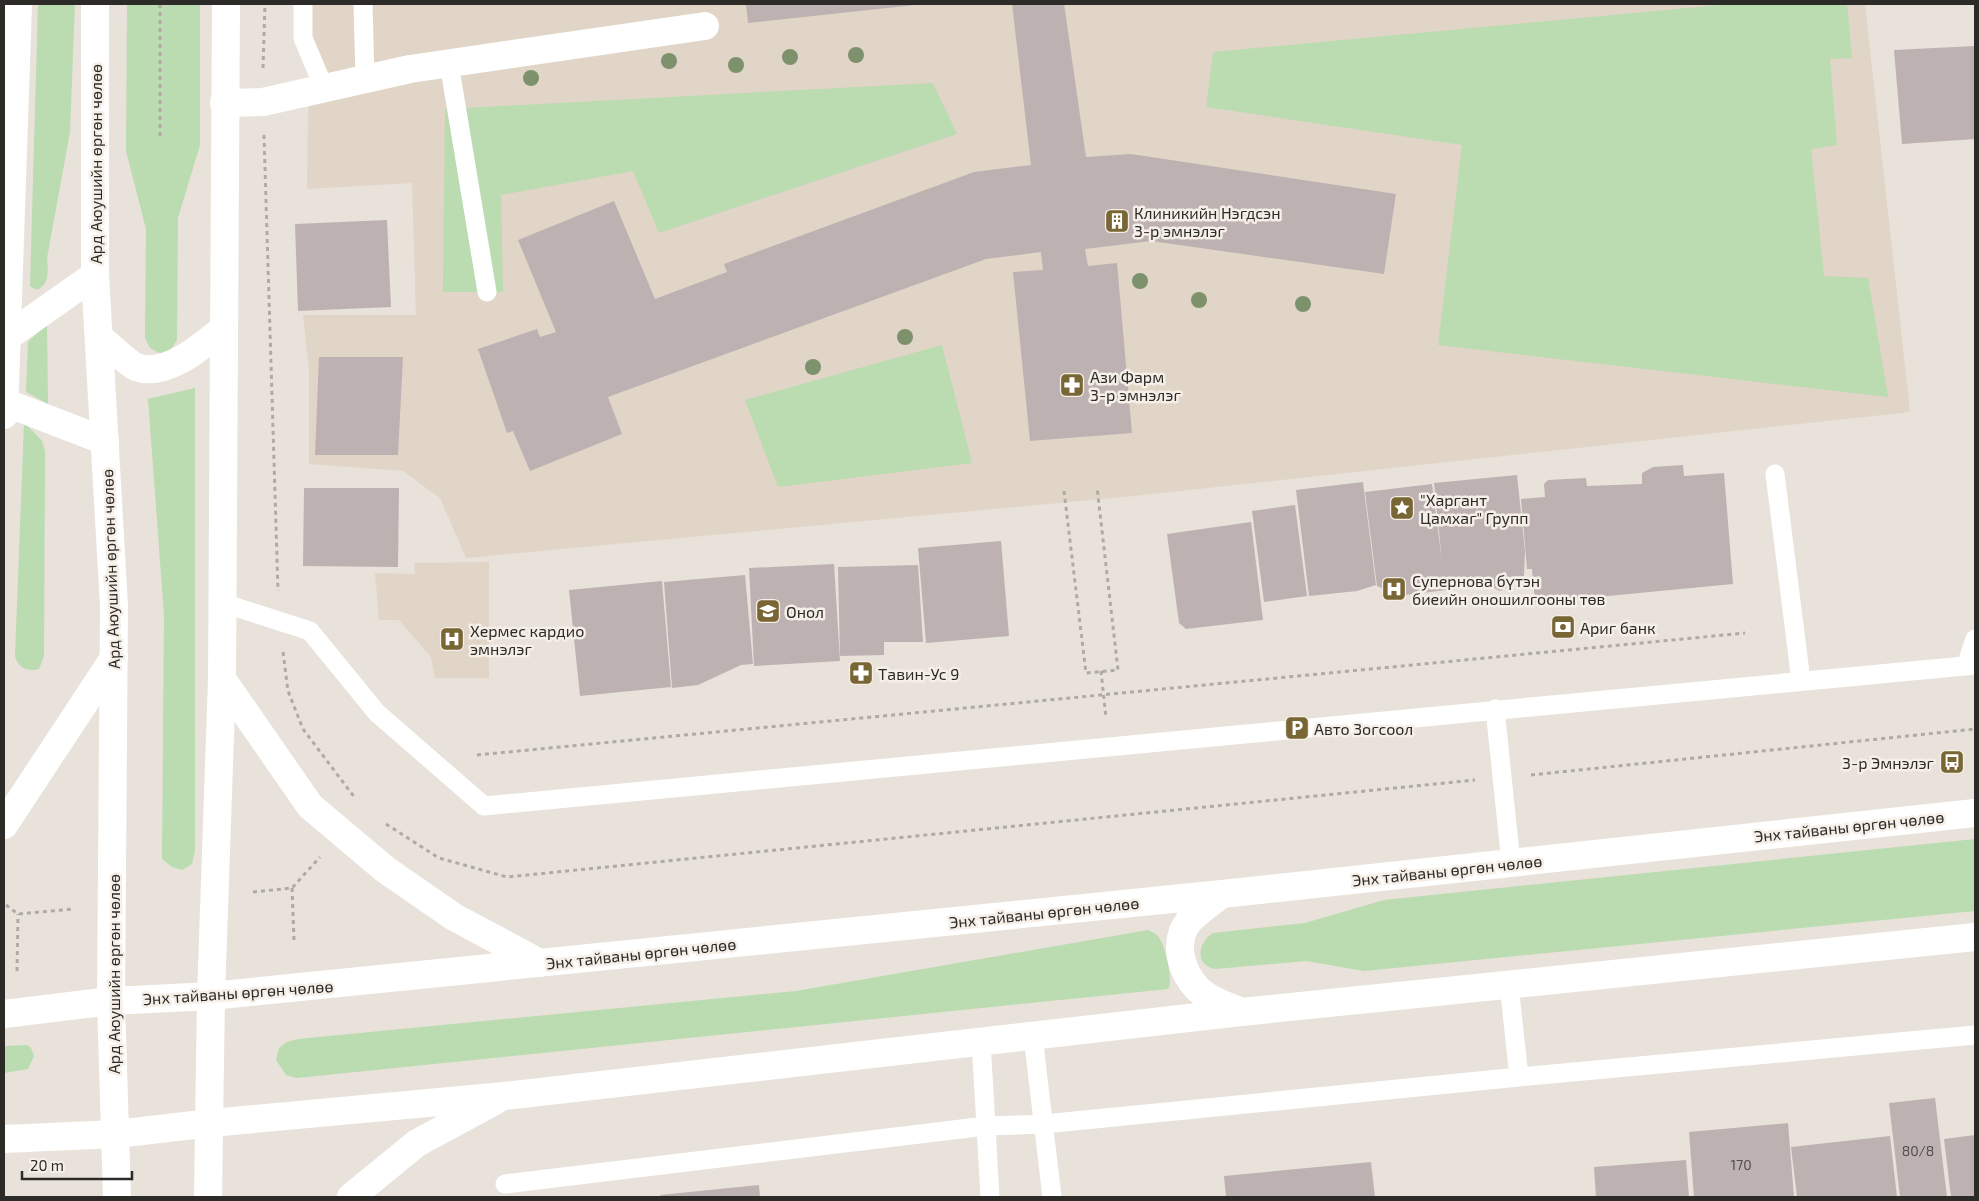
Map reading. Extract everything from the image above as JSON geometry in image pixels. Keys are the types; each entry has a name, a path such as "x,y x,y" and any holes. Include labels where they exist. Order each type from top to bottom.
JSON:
{"main road":[{"path":"4,415 5,338 18,4"},
{"name":"Ард Аюушийн өргөн чөлөө","path":"95,4 96,275 114,658 112,1001 117,1197"},
{"path":"208,1197 211,1123 211,996 222,679 226,4"},
{"path":"224,103 263,102 365,78 450,63 705,26"},
{"path":"5,338 96,275"},
{"path":"99,337 136,366 154,368 186,359 223,329"},
{"path":"4,402 104,441"},
{"path":"4,825 114,658"},
{"path":"222,679 310,806 386,870 454,917 540,963"},
{"name":"Энх тайваны өргөн чөлөө","path":"4,1014 112,1001 211,996 1222,894 1975,813"},
{"path":"1222,894 1188,922 1179,943 1181,961 1197,988 1211,998 1241,1012"},
{"path":"4,1139 116,1134 211,1123 504,1096 1241,1012 1975,937"},
{"path":"351,1197 416,1143 504,1096"}],"lane":[{"path":"303,4 303,38 324,88"},
{"path":"363,4 365,78"},
{"path":"450,63 487,292"},
{"path":"1775,474 1801,681"},
{"path":"223,603 310,631 377,713 484,806 1971,665 1975,639"},
{"path":"1495,709 1511,862"},
{"path":"1509,985 1519,1076"},
{"path":"504,1184 986,1126 1044,1124 1519,1076 1975,1035"},
{"path":"1033,1036 1052,1197"},
{"path":"981,1042 990,1197"}],"path":[{"path":"160,4 160,140"},
{"path":"264,4 263,102 280,621 288,691 303,729 358,801"},
{"path":"1064,491 1086,673 1118,670 1096,487"},
{"path":"477,756 1745,633"},
{"path":"1101,671 1106,726"},
{"path":"378,819 439,858 507,877 1975,729"},
{"path":"252,892 292,888 322,856"},
{"path":"292,888 294,940"},
{"path":"6,905 18,914 73,909"},
{"path":"16,971 18,914"}],"shaded area":[{"path":"310,4 1865,4 1910,412 1134,496 466,558 440,498 403,471 309,464 309,371 303,315 416,315 412,183 307,189"},
{"name":"Хермес кардио эмнэлэг","path":"489,562 489,678 435,678 431,657 399,620 379,620 375,573 415,574 414,563"}],"green space":[{"path":"38,4 75,4 70,132 47,258 47,276 44,284 37,290 30,286"},
{"path":"127,4 200,4 200,145 178,218 177,340 170,351 161,354 150,348 145,338 146,229 126,151"},
{"path":"1730,4 1847,4 1852,58 1830,59 1837,145 1811,149 1824,276 1868,278 1888,397 1438,345 1462,145 1206,107 1213,52"},
{"path":"933,83 957,134 659,233 633,171 501,195 503,292 443,292 445,109"},
{"path":"47,324 48,404 26,392 28,342"},
{"path":"942,345 972,463 778,487 745,400"},
{"path":"195,388 195,851 192,864 182,870 172,867 162,859 164,615 148,399"},
{"path":"24,422 42,441 45,451 44,656 39,669 35,670 24,668 18,664 15,656"},
{"path":"1975,839 1975,911 1364,971 1306,961 1215,969 1208,967 1204,963 1200,953 1204,942 1213,933 1305,923 1384,900"},
{"path":"1148,930 1155,933 1161,940 1168,963 1170,985 1168,989 297,1078 286,1075 276,1060 279,1048 287,1042 298,1039 796,991"},
{"path":"27,1045 31,1048 34,1056 28,1069 4,1073 4,1046"}],"building":[{"path":"746,4 915,4 915,5 748,23"},
{"name":"Клиникийн Нэгдсэн 3-р эмнэлэг","path":"1012,4 1064,4 1086,157 1131,154 1396,194 1384,274 1151,241 1085,249 1088,266 1117,263 1132,433 1030,441 1013,272 1043,270 1041,252 986,259 608,397 622,434 530,471 513,431 507,433 478,349 537,329 540,337 556,332 518,240 614,201 655,299 727,272 724,264 974,172 1031,165"},
{"path":"1975,46 1975,139 1902,144 1894,50"},
{"path":"387,220 391,307 298,311 295,224"},
{"path":"319,357 403,357 398,455 315,455"},
{"path":"1683,465 1684,476 1724,473 1733,584 1535,603 1532,569 1527,569 1521,499 1545,497 1544,484 1548,480 1586,478 1587,486 1642,484 1642,473 1653,467"},
{"path":"1517,475 1525,551 1524,576 1508,577 1509,582 1513,584 1500,591 1488,585 1397,596 1377,586 1365,492 1432,484 1442,561 1434,483"},
{"path":"1363,482 1376,585 1357,591 1309,596 1296,490"},
{"path":"304,488 399,488 398,567 303,566"},
{"path":"1295,505 1307,596 1264,602 1252,511"},
{"path":"1251,522 1263,620 1186,629 1179,623 1167,534"},
{"path":"1001,541 1009,636 926,643 918,548"},
{"path":"834,564 840,661 754,666 749,568"},
{"path":"918,565 923,642 884,642 884,655 840,656 838,567"},
{"path":"745,575 753,664 741,665 698,685 672,688 664,582"},
{"path":"662,581 671,687 580,696 569,590"},
{"path":"1935,1098 1947,1197 1900,1197 1889,1103"},
{"path":"1788,1123 1794,1197 1694,1197 1689,1132"},
{"path":"1975,1135 1975,1197 1951,1197 1944,1139"},
{"path":"1890,1136 1897,1197 1797,1197 1791,1147"},
{"path":"1686,1160 1689,1197 1596,1197 1594,1167"},
{"path":"1371,1162 1375,1197 1226,1197 1224,1176"},
{"path":"759,1185 760,1197 661,1197 660,1195"}],"place":[{"name":"Клиникийн Нэгдсэн 3-р эмнэлэг","path":"1117,221"},
{"name":"Ази Фарм 3-р эмнэлэг","path":"1072,385"},
{"name":"\"Харгант Цамхаг\" Групп","path":"1402,508"},
{"name":"Супернова бүтэн биеийн оношилгооны төв","path":"1394,589"},
{"name":"Онол","path":"768,611"},
{"name":"Ариг банк","path":"1563,627"},
{"name":"Хермес кардио эмнэлэг","path":"452,639"},
{"name":"Тавин-Ус 9","path":"861,673"},
{"name":"Авто 3огсоол","path":"1297,728"},
{"name":"3-р Эмнэлэг","path":"1952,762"}]}
